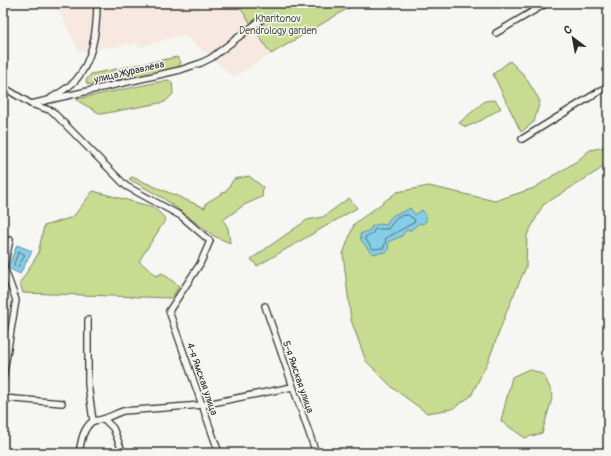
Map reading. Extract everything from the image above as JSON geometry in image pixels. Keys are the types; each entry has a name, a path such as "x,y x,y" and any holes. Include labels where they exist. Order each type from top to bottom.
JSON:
{"street":[{"path":"48,101 76,80 92,50 96,32 97,3"},
{"path":"496,33 547,3"},
{"name":"улица Журавлёва","path":"30,104 180,70 201,63 211,58 261,20"},
{"path":"522,139 608,86"},
{"path":"3,87 30,104"},
{"name":"4-я Ямская улица","path":"30,104 52,111 126,186 181,216 210,241 200,264 168,311 219,453"},
{"path":"3,378 16,300 4,267 10,240"},
{"name":"5-я Ямская улица","path":"265,306 316,453"},
{"path":"88,320 88,384 93,421"},
{"path":"79,453 81,440 88,425 93,421 106,420 123,411 202,405 292,387"},
{"path":"3,398 62,404"},
{"path":"106,420 113,428 123,453"}],"shaded area":[{"path":"55,3 198,3 201,11 237,3 271,54 234,77 184,35 138,47 137,43 79,52"}],"green space":[{"name":"Kharitonov Dendrology garden","path":"237,3 357,3 271,54"},
{"path":"177,57 181,62 178,68 93,85 87,84 86,80 91,74"},
{"path":"510,61 524,75 540,101 534,122 521,132 493,74"},
{"path":"168,80 172,82 173,94 165,102 101,114 77,99"},
{"path":"495,100 501,108 482,120 466,127 459,123 485,101"},
{"path":"605,147 608,154 608,162 599,170 543,205 527,235 526,267 508,308 489,359 471,396 452,409 427,413 394,389 366,361 351,320 343,254 354,224 397,192 429,186 495,201 534,188 577,161 590,150"},
{"path":"249,176 263,187 262,197 244,205 223,220 228,228 230,243 214,236 163,198 129,179 132,177 205,208 206,203 226,191 234,179"},
{"path":"93,191 153,207 166,219 139,261 156,276 162,273 179,286 172,298 23,293 20,283 38,254 44,226 73,217"},
{"path":"349,198 357,208 257,266 251,259 307,220 323,217"},
{"path":"529,369 544,375 553,395 542,433 525,438 501,421 512,377"}],"water":[{"path":"410,208 415,215 422,210 426,215 426,221 423,224 419,223 411,230 406,230 402,236 388,242 389,250 386,252 372,254 361,240 360,234 370,230 372,226 379,224 387,225 388,221 393,215"},
{"path":"17,245 32,251 20,274 8,268"}],"waterway":[{"path":"603,148 608,138"}]}
